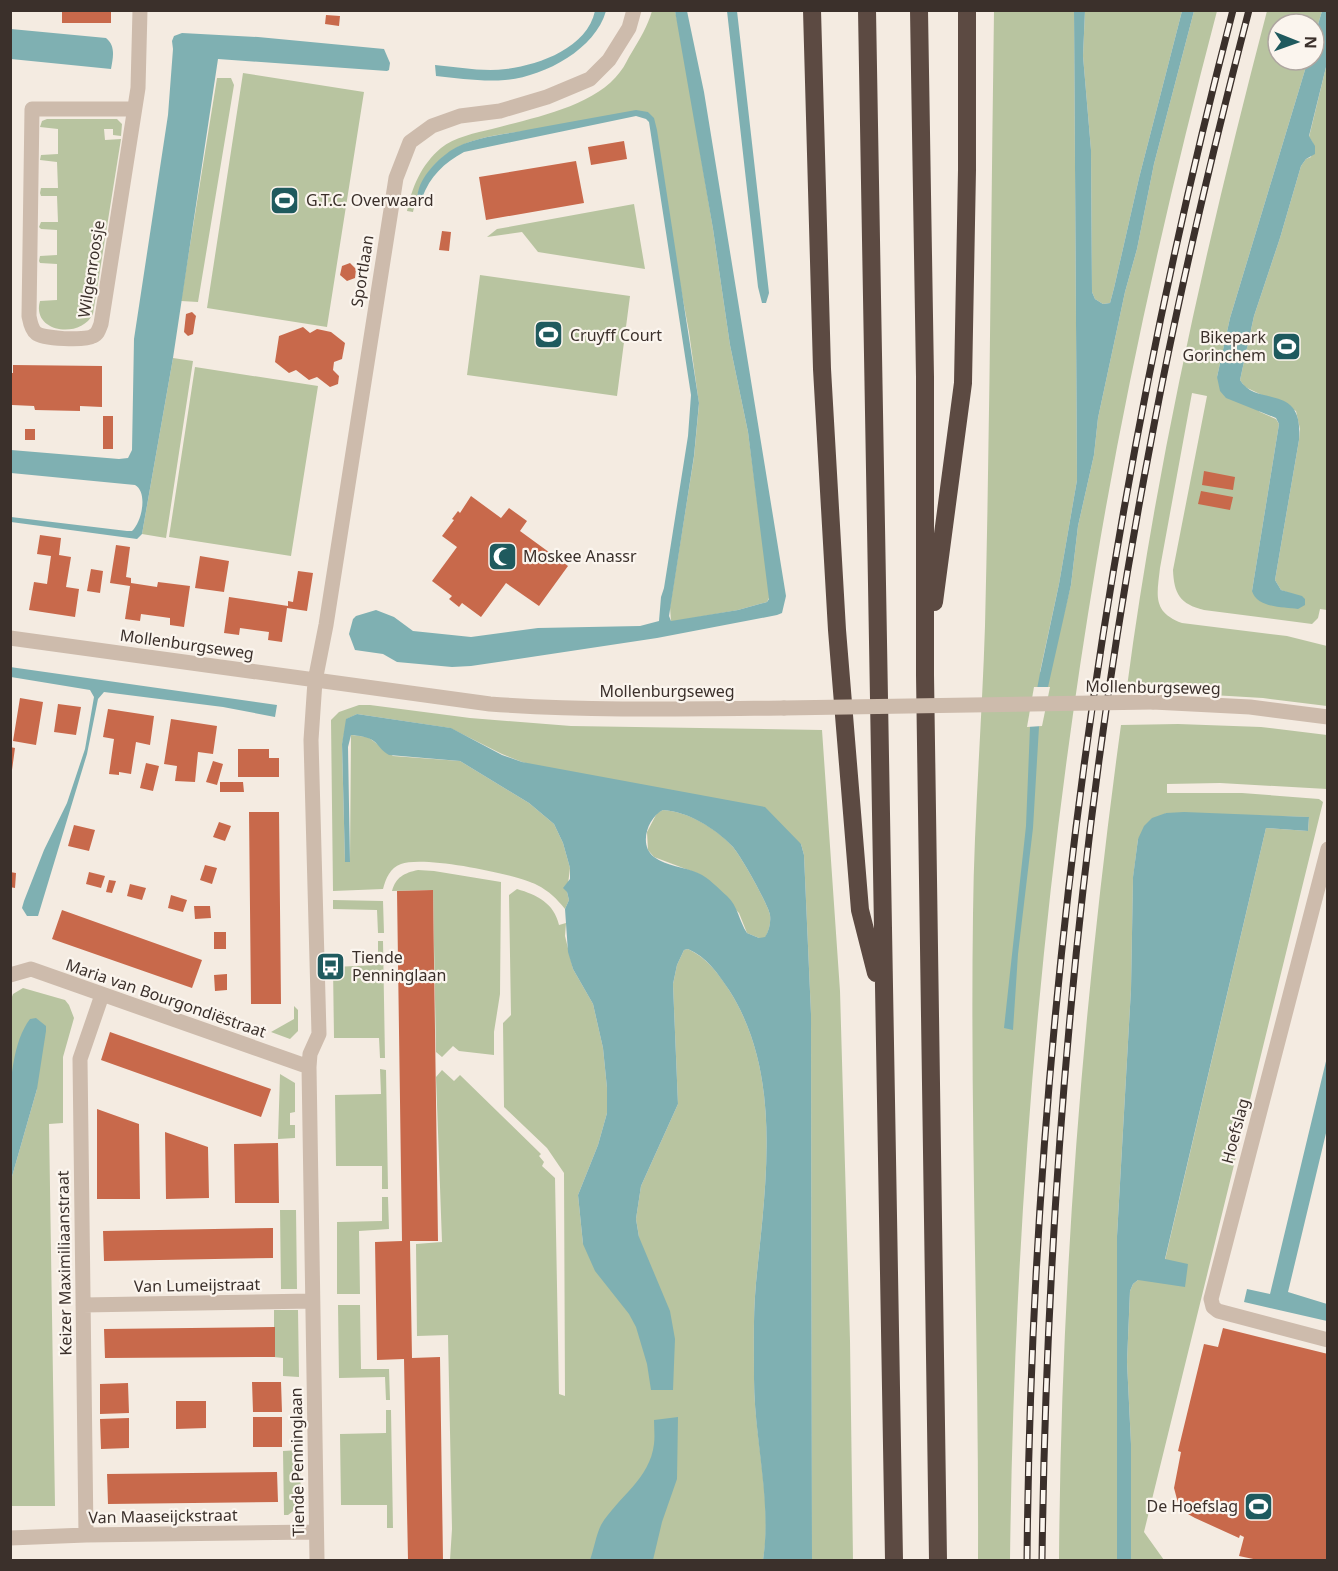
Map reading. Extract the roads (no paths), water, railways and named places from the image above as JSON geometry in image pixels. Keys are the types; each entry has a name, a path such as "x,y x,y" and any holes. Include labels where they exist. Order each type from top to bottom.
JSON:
{"highway":[{"path":"812,10 822,369 837,630 860,910 884,1001"},
{"path":"867,10 894,1560"},
{"path":"919,10 925,377 925,675 938,1560"},
{"path":"925,675 963,383 967,10"}],"street":[{"name":"Wilgenroosje","path":"134,109 32,110 28,316 36,334 44,337 89,337 99,329 140,72 140,10"},
{"name":"Sportlaan","path":"315,681 326,625 389,215 396,178 410,142 426,129 450,120 509,108 547,97 590,79 609,60 629,28 634,10"},
{"name":"Mollenburgseweg","path":"10,638 490,704 556,708 630,710 1153,702 1250,707 1328,717"},
{"name":"Tiende Penninglaan","path":"315,681 311,740 318,1034 310,1054 309,1067 316,1560"},
{"name":"Hoefslag","path":"1328,849 1211,1299 1213,1307 1218,1311 1328,1340"},
{"name":"Maria van Bourgondiëstraat","path":"10,975 31,969 309,1067"},
{"name":"Keizer Maximiliaanstraat","path":"86,1534 80,1059 102,995"},
{"name":"Van Lumeijstraat","path":"83,1305 312,1301"},
{"name":"Van Maaseijckstraat","path":"10,1538 86,1534 316,1532"}],"water":[{"path":"595,11 606,11 591,38 566,59 551,67 520,78 505,80 436,76 435,65 497,70 547,59 572,45 582,35"},
{"path":"675,11 687,11 704,92 786,596 782,613 657,638 471,666 452,667 397,662 383,654 355,650 349,634 353,619 376,610 394,617 413,631 471,637 538,628 640,626 659,621 688,436 691,395 649,122 636,116 464,152 438,171 422,198 417,199 420,185 433,166 458,146 497,135 636,110 648,112 654,118 657,130 699,403 694,456 669,616 671,621 738,610 767,602 769,599 748,432 730,345 713,229"},
{"path":"727,11 737,11 769,293 766,303 762,303 758,287"},
{"path":"1074,11 1085,11 1083,56 1091,150 1092,292 1095,299 1103,304 1110,303 1182,11 1194,11 1154,164 1137,249 1125,292 1078,526 1071,585 1039,727 1033,828 1018,954 1013,1030 1004,1028 1026,826 1030,727 1077,480"},
{"path":"1327,11 1326,67 1326,12 1322,12"},
{"path":"11,29 106,38 113,48 111,69 11,59"},
{"path":"182,33 258,37 384,49 390,63 389,70 218,59 173,358 142,534 137,539 11,522 11,517 132,531 139,521 142,500 139,489 135,485 11,473 11,450 119,459 128,458 132,450 134,339 168,115 172,41 174,36"},
{"path":"1304,72 1325,72 1309,136 1315,146 1315,154 1306,159 1301,166 1254,316 1240,380 1247,388 1257,393 1287,402 1294,410 1299,422 1299,440 1275,580 1281,590 1305,599 1305,605 1298,609 1265,604 1255,597 1252,591 1279,424 1276,418 1226,398 1220,391 1217,377 1230,318"},
{"path":"10,667 277,705 275,717 223,707 104,692 98,699 87,754 38,916 27,916 22,908 24,901 44,850 67,803 85,749 94,697 90,690 11,677"},
{"path":"357,714 451,728 502,755 522,762 765,807 801,844 804,855 811,1014 812,1560 763,1560 765,1516 755,1401 754,1331 766,1171 764,1095 758,1059 746,1023 729,990 706,961 695,952 684,950 677,965 673,984 678,1104 641,1186 636,1219 639,1237 670,1311 675,1339 673,1390 651,1390 647,1364 636,1327 629,1314 595,1271 583,1244 578,1195 598,1145 607,1113 607,1088 603,1048 593,1004 573,969 568,952 565,909 569,900 563,888 570,879 570,868 563,843 554,824 529,803 460,761 389,755 372,740 351,735 348,747 350,862 345,862 342,744 346,719","holes":["663,810 691,817 709,827 736,851 754,880 770,915 769,930 765,937 759,938 747,933 731,900 706,878 693,871 664,862 649,852 646,839 649,825"]},
{"path":"1166,813 1309,817 1308,831 1266,828 1165,1259 1188,1264 1185,1287 1138,1280 1130,1291 1127,1362 1131,1444 1131,1560 1117,1560 1117,1236 1131,989 1133,877 1138,839 1144,826 1152,818"},
{"path":"36,1018 46,1026 46,1031 37,1089 11,1180 9,1119 12,1074 21,1034 30,1019"},
{"path":"1327,1057 1327,1129 1288,1292 1327,1304 1327,1321 1244,1302 1247,1289 1270,1294"},
{"path":"678,1417 677,1479 662,1522 653,1560 590,1560 601,1525 640,1478 646,1467 654,1444 654,1420"}],"railway":[{"path":"1027,1560 1032,1364 1043,1168 1060,973 1082,779 1111,585 1146,393 1186,201 1233,10"},
{"path":"1042,1560 1045,1419 1060,1138 1087,858 1105,719 1126,580 1161,387 1196,225 1249,10"}],"place":[{"name":"G.T.C. Overwaard","path":"285,200"},
{"name":"Cruyff Court","path":"549,335"},
{"name":"Bikepark Gorinchem","path":"1287,346"},
{"name":"Moskee Anassr","path":"502,556"},
{"name":"Tiende Penninglaan","path":"331,966"},
{"name":"De Hoefslag","path":"1259,1506"}]}
